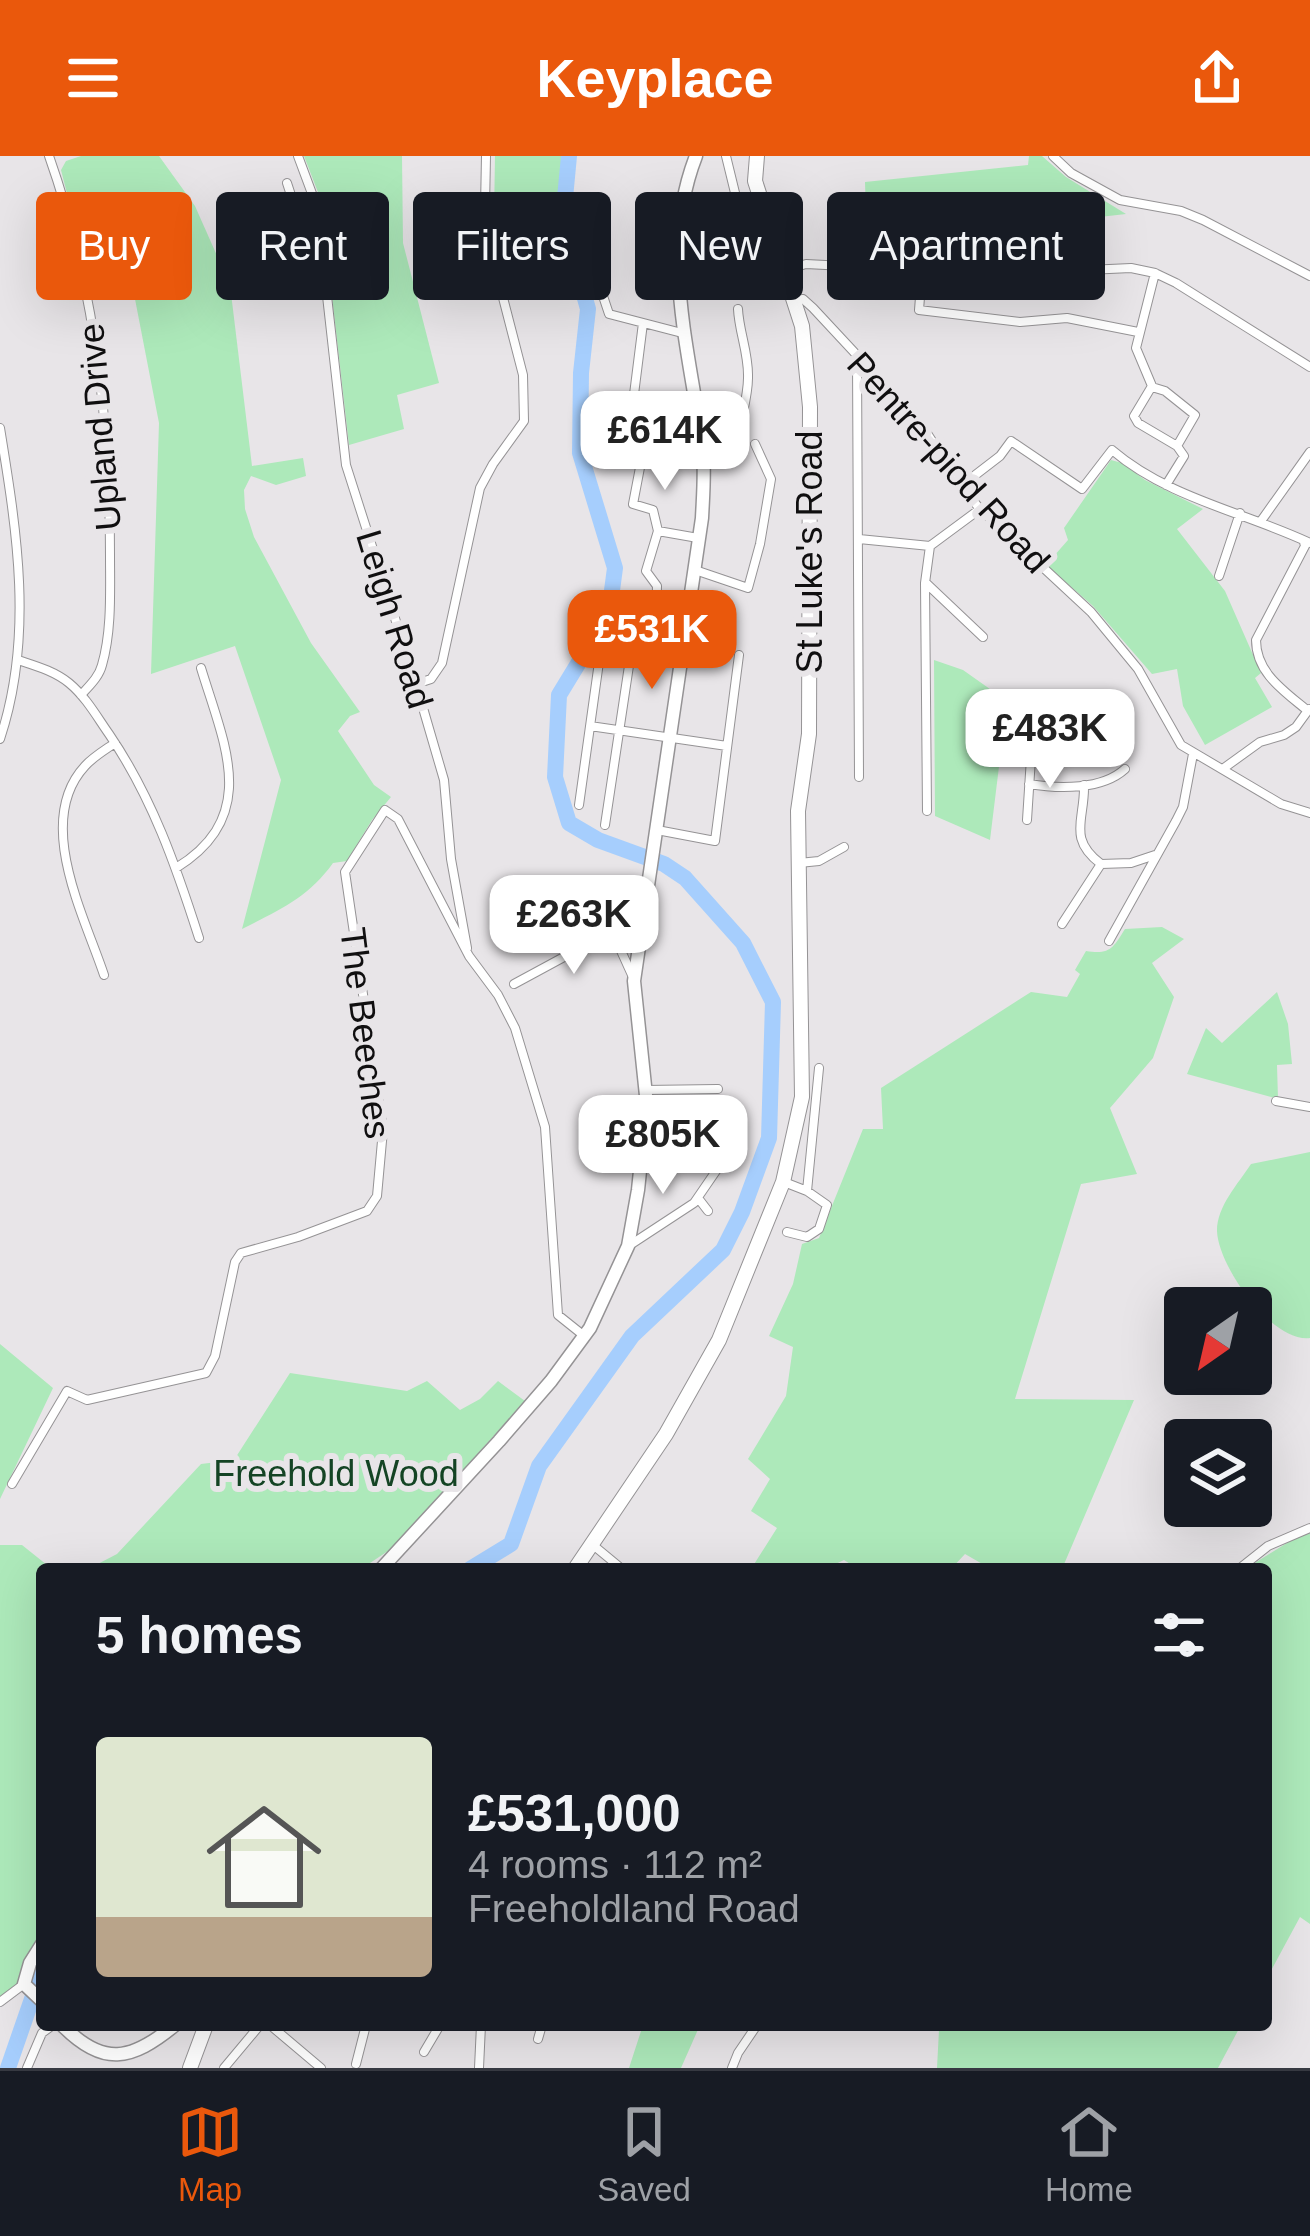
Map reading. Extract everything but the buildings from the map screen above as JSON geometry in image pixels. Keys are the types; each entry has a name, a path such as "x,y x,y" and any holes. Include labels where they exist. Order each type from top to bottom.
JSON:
{"main road":[{"path":"387,1563 499,1442 584,1336 628,1246 647,1105 634,981 699,539 703,456 682,333 680,218 685,183 696,156"},
{"name":"St Luke's Road","path":"757,156 759,192"},
{"name":"St Luke's Road","path":"579,1563 666,1434 719,1340 783,1181 802,1097 798,811 809,734 810,407 795,300"},
{"path":"33,1993 30,1963 36,1954"},
{"path":"67,2031 104,2062 141,2048 166,2031"},
{"path":"190,2068 204,2031"}],"street":[{"path":"50,159 66,156"},
{"name":"Leigh Road","path":"298,156 311,192"},
{"path":"416,684 431,679 442,663 480,488 524,421 523,375 485,207 486,156"},
{"path":"725,156 734,192"},
{"path":"1053,156 1071,173 1120,200 1181,211 1310,276"},
{"name":"Upland Drive","path":"50,159 83,274 108,465 106,645 97,676 81,695"},
{"name":"Leigh Road","path":"287,182 290,192"},
{"path":"1105,269 1131,268 1176,283 1310,367"},
{"path":"1152,387 1136,348 1155,273"},
{"name":"Pentre-piod Road","path":"803,299 921,424 980,509 1090,612 1138,669 1181,746 1193,754"},
{"name":"Leigh Road","path":"327,300 346,465 444,780 451,859 469,956"},
{"path":"604,300 609,314 682,333"},
{"path":"920,300 919,310 1021,322 1067,318 1138,332"},
{"path":"698,422 740,427 748,377 738,309"},
{"path":"629,434 643,323"},
{"path":"857,357 859,777"},
{"path":"1152,387 1134,416 1184,456 1166,485"},
{"path":"1152,387 1165,391 1196,416 1177,446"},
{"path":"0,432 22,614 18,660 0,739"},
{"path":"961,486 1000,456 1011,441 1082,489 1112,450 1147,477 1307,542 1256,640 1256,656 1280,688 1309,709 1284,735 1260,742 1224,768"},
{"path":"695,570 748,588 770,479 755,444"},
{"path":"1261,521 1310,452"},
{"path":"634,630 656,616 657,586 646,571 658,531 652,510 633,504 642,458"},
{"path":"859,539 930,546 980,509"},
{"path":"1220,576 1240,513"},
{"path":"658,531 699,539"},
{"path":"927,812 925,583 930,546"},
{"path":"925,583 983,637"},
{"path":"656,830 715,841 739,655"},
{"path":"605,825 630,658"},
{"path":"18,660 56,675 81,695 115,743 150,803 199,938"},
{"path":"579,805 599,662"},
{"path":"176,868 212,838 230,800 230,760 201,668"},
{"path":"590,726 727,746"},
{"path":"104,974 63,854 62,823 83,767 115,743"},
{"path":"1109,941 1183,807 1193,754 1281,804 1310,813"},
{"path":"1027,820 1031,758"},
{"path":"1029,784 1084,785 1114,779 1125,769"},
{"path":"1084,785 1079,835 1101,864 1131,863 1156,854"},
{"name":"The Beeches","path":"12,1484 68,1391 87,1400 206,1373 215,1356 241,1252 367,1211 377,1196 383,1130 345,872 385,810 398,819 469,956"},
{"path":"799,863 819,861 844,847"},
{"path":"1062,924 1101,864"},
{"path":"593,889 634,981"},
{"path":"514,984 612,931"},
{"path":"469,956 515,1028 545,1127 558,1315 584,1336"},
{"path":"807,1191 819,1068"},
{"path":"645,1090 718,1089"},
{"path":"1276,1101 1310,1107"},
{"path":"628,1246 694,1203 718,1168"},
{"path":"783,1181 827,1205 819,1229 807,1237 787,1232"},
{"path":"698,1198 708,1211"},
{"path":"1246,1563 1268,1546 1310,1528"},
{"path":"592,1544 615,1563"},
{"path":"0,2002 33,1993"},
{"path":"27,2068 47,2031"},
{"path":"224,2068 255,2031"},
{"path":"277,2031 321,2068"},
{"path":"356,2064 364,2031"},
{"path":"424,2052 436,2031"},
{"path":"478,2068 481,2031"},
{"path":"538,2039 540,2031"},
{"path":"732,2068 754,2031"}],"green space":[{"path":"81,156 159,156 185,192 67,192 61,170 66,161"},
{"path":"304,156 402,156 403,243 413,300 418,300 439,383 397,395 404,429 349,445 332,300 389,300 389,192 318,192"},
{"path":"495,156 565,156 559,192 494,192"},
{"path":"1029,156 1042,156 1090,192 865,192 865,182 1028,165"},
{"path":"1105,201 1126,214 1105,216"},
{"path":"192,202 216,253 216,300 232,300 252,466 303,458 306,476 276,485 251,476 244,490 254,537 311,643 360,712 338,731 374,785 391,797 347,861 333,863 303,894 242,929 281,780 235,646 151,674 159,423 135,300 192,300"},
{"path":"1111,460 1203,509 1177,529 1225,591 1261,673 1255,678 1272,707 1205,745 1183,706 1177,669 1152,674 1093,606 1046,565 1068,540 1064,528"},
{"path":"934,660 963,670 997,694 981,736 1002,742 990,840 935,816"},
{"path":"1162,927 1184,939 1152,963 1174,997 1153,1058 1110,1108 1137,1174 1081,1184 1015,1399 1134,1400 1065,1563 981,1563 965,1554 957,1563 755,1563 777,1528 751,1511 770,1479 748,1459 786,1396 793,1347 769,1336 793,1284 802,1244 819,1238 863,1129 883,1129 881,1088 1031,992 1067,997 1086,951 1110,949 1125,929"},
{"path":"1277,992 1288,1024 1292,1064 1277,1065 1278,1099 1187,1074 1206,1028 1222,1043"},
{"path":"1310,1152 1310,1338 1295,1336 1272,1322 1272,1287 1241,1287 1220,1246 1217,1231 1224,1204 1251,1164"},
{"path":"0,1344 53,1388 0,1499"},
{"name":"Freehold Wood","path":"290,1373 407,1391 427,1381 460,1410 498,1381 525,1401 394,1547 370,1563 100,1563 117,1554 201,1464 234,1460"},
{"path":"1310,1533 1310,1924 1300,1917 1272,1969 1272,1563 1255,1563"},
{"path":"0,1545 22,1545 44,1563 36,1563 36,1967 0,2003"},
{"path":"641,2031 697,2031 681,2068 629,2068"},
{"path":"939,2031 1238,2031 1218,2068 937,2068"}],"waterway":[{"path":"480,1563 511,1544 539,1466 632,1336 723,1250 769,1138 773,1002 743,943 685,878 664,864 598,840 569,823 555,777 559,695 609,613 615,568 580,453 588,309 563,219 569,156"},
{"path":"8,2068 36,1987"}]}
